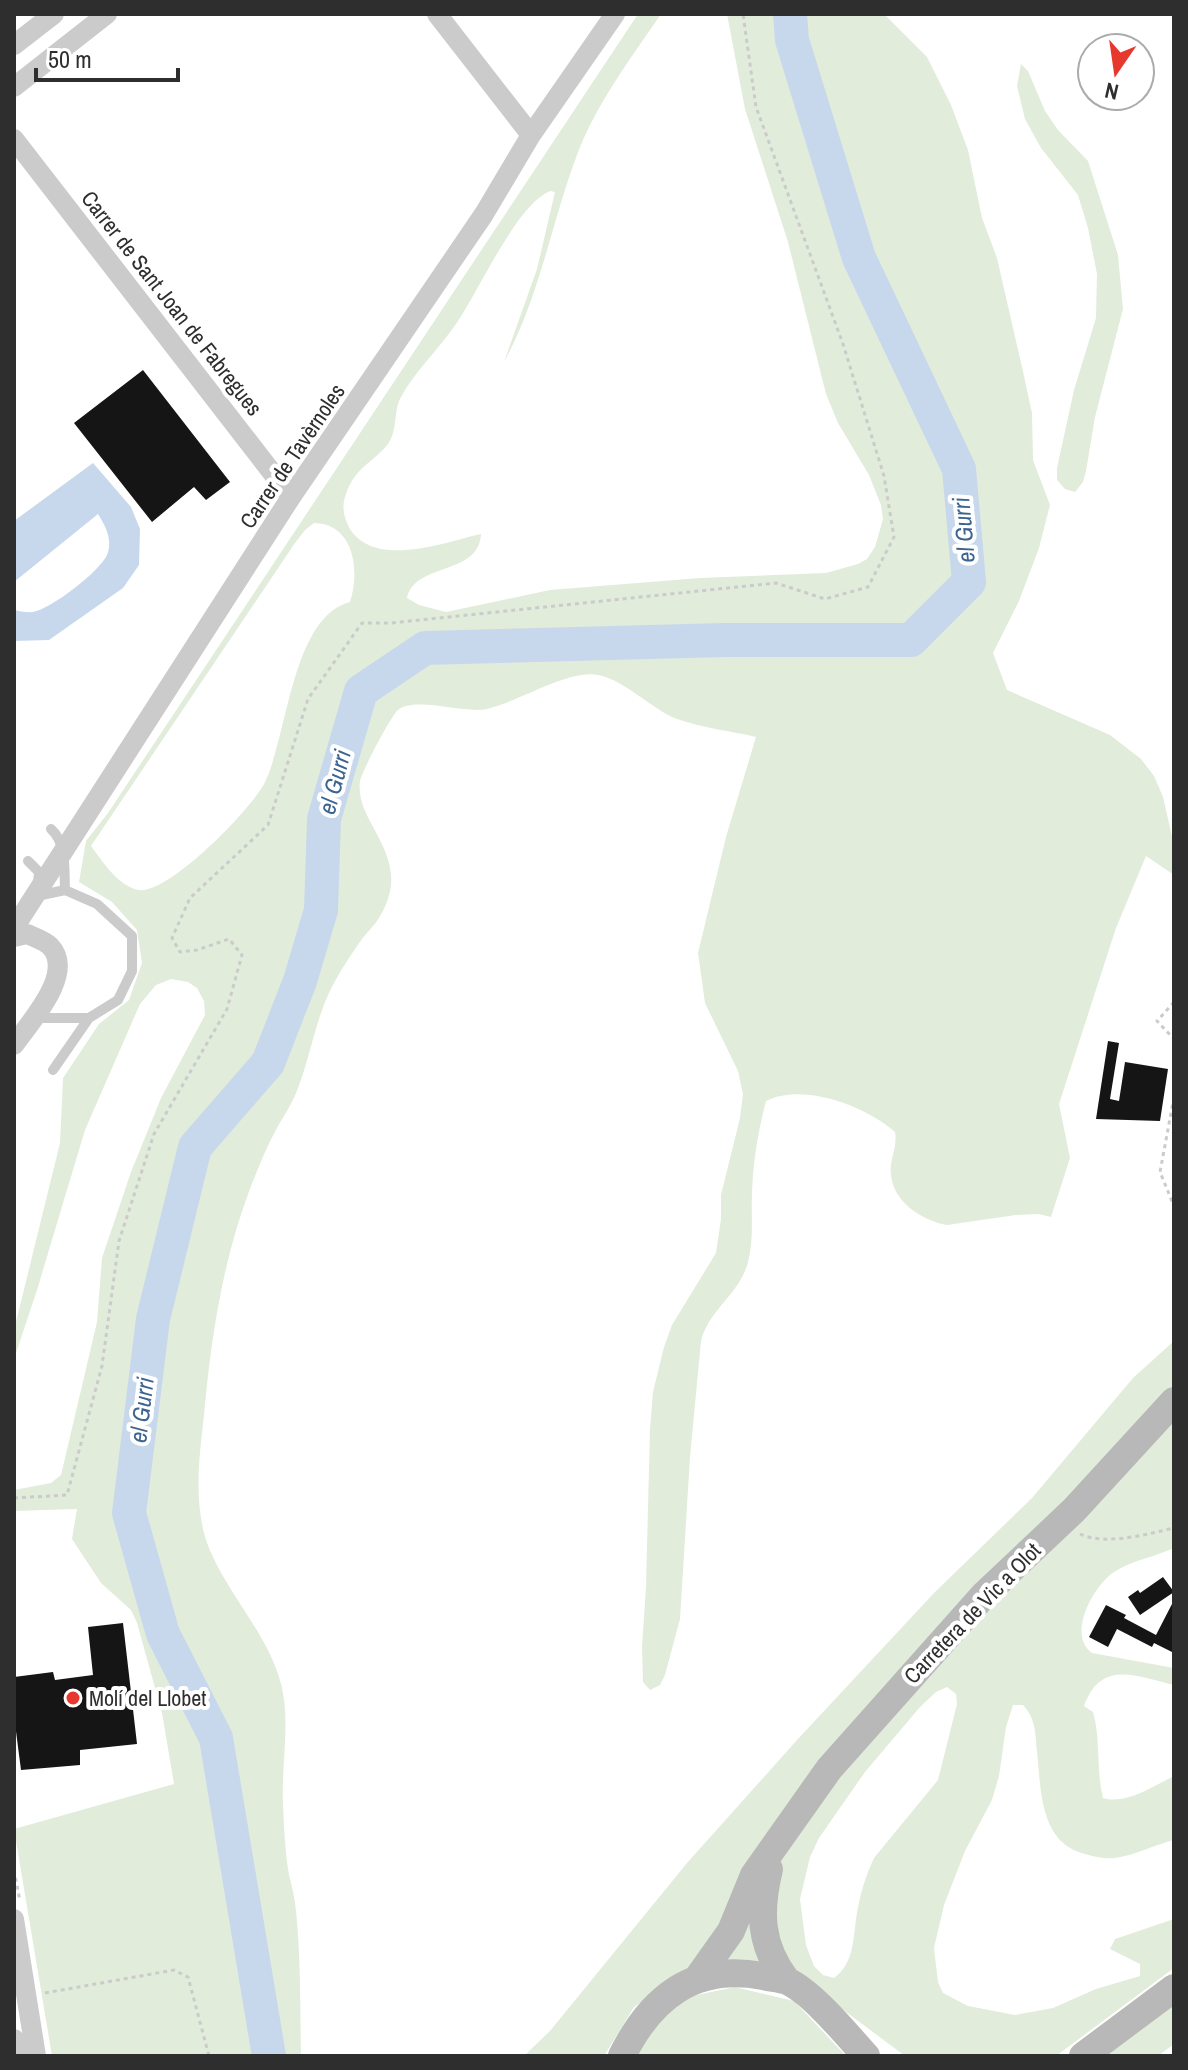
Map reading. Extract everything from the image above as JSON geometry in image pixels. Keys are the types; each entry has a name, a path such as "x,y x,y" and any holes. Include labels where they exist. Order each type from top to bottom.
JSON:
{"street":[{"path":"14,45 54,14"},
{"path":"14,87 107,14"},
{"path":"437,14 531,135"},
{"name":"Carrer de Tavèrnoles","path":"14,1045 58,978 57,959 49,945 18,927 291,497 484,214 531,135 615,14"},
{"name":"Carrer de Sant Joan de Fabregues","path":"14,139 291,497"},
{"name":"Carretera de Vic a Olot","path":"699,1976 731,1931 754,1875 829,1769 983,1596 1059,1524 1174,1401"},
{"name":"Carretera de Vic a Olot","path":"781,1834 764,1891 761,1921 775,1965 787,1981"},
{"path":"17,1910 36,2056"},
{"path":"622,2056 641,2022 659,2001 699,1976 745,1973 787,1981 823,2009 866,2056"},
{"path":"1083,2056 1174,1988"},
{"path":"14,2039 17,2056"}],"lane":[{"path":"51,829 59,835 65,890"},
{"path":"28,861 39,872 37,896 65,890 97,904 132,936 132,971 118,1000 89,1018 53,1070"},
{"path":"33,1018 89,1018"}],"path":[{"path":"14,1498 67,1495 102,1366 119,1241 154,1134 227,1009 242,955 229,939 197,950 180,952 172,938 190,898 268,825 308,699 362,623 776,583 825,599 868,587 894,537 884,476 843,344 756,107 743,14"},
{"path":"1174,1002 1157,1021 1174,1039"},
{"path":"1174,1097 1160,1172 1174,1206"},
{"path":"1059,1524 1087,1537 1126,1538 1174,1528"},
{"path":"14,1870 17,1910"},
{"path":"36,1994 68,1991 174,1970 188,1977 209,2056"}],"green space":[{"path":"638,14 661,14 615,82 585,136 527,312 504,362 537,269 555,192 550,191 537,199 524,213 456,324 407,387 399,402 388,444 359,471 350,485 344,503 346,521 362,541 376,548 393,550 412,550 481,534 478,547 470,557 422,579 412,587 407,598 419,605 446,612 550,590 700,578 826,573 867,559 875,547 883,519 881,505 869,475 838,423 826,394 788,242 745,109 727,14 884,14 927,57 951,105 968,150 982,218 997,258 1032,413 1033,460 1050,505 1039,548 1019,601 993,653 1007,690 1110,735 1141,759 1154,776 1163,797 1174,845 1174,875 1146,856 1116,928 1059,1104 1070,1158 1051,1217 1016,1215 947,1225 925,1218 899,1197 894,1187 891,1164 895,1132 883,1122 851,1106 815,1096 797,1094 766,1101 755,1159 748,1262 701,1341 680,1619 665,1675 660,1685 650,1690 643,1682 642,1647 653,1392 672,1325 716,1253 721,1195 743,1094 738,1071 705,1003 698,953 726,837 756,737 677,719 608,678 586,674 487,709 416,705 406,706 394,714 360,781 366,812 388,859 391,877 389,896 379,918 353,952 329,993 296,1093 266,1149 241,1214 215,1328 200,1456 200,1510 207,1543 271,1657 283,1692 284,1821 298,1929 301,2056 52,2056 14,1829 174,1784 162,1713 137,1623 131,1610 101,1583 72,1539 77,1509 14,1511 14,1490 51,1483 61,1475 97,1322 102,1258 131,1172 161,1098 205,1015 204,1001 197,988 188,982 171,979 156,985 140,1004 85,1130 14,1359 14,1330 60,1143 63,1078 99,1024 129,1000 142,963 137,930 112,902 79,882 86,841 108,813","holes":["314,523 328,525 346,541 351,552 353,590 350,602 331,612 315,630 304,653 265,782 228,829 188,865 152,888 132,888 112,872 91,846 295,543"]},
{"path":"1021,64 1028,71 1045,111 1058,130 1088,161 1118,255 1123,309 1095,417 1086,471 1083,482 1075,492 1065,489 1057,480 1057,468 1074,390 1096,318 1097,274 1078,195 1041,148 1025,119 1017,86"},
{"path":"1174,1341 1174,1548 1128,1564 1106,1578 1091,1599 1082,1623 1082,1635 1092,1653 1174,1668 1174,1685 1133,1675 1110,1676 1091,1691 1084,1706 1093,1712 1103,1798 1130,1797 1174,1776 1174,1840 1115,1858 1092,1856 1070,1848 1059,1838 1045,1812 1033,1721 1023,1705 1013,1705 992,1800 965,1851 944,1905 934,1948 938,1982 943,1993 968,2006 1015,2015 1053,2008 1096,1989 1140,1976 1140,1964 1110,1949 1115,1939 1174,1919 1174,1968 1056,2056 905,2056 794,1973 700,1965 634,2007 604,2056 524,2056 550,2031 687,1863 797,1740 934,1593 1032,1498 1133,1378","holes":["947,1687 956,1694 957,1704 938,1780 874,1858 860,1899 854,1940 846,1965 834,1978 823,1975 814,1966 806,1945 800,1899 810,1857 819,1838 865,1772 920,1707 936,1692"]},
{"path":"735,1987 794,2001 846,2056 632,2056 658,2018 692,1996"},
{"path":"1174,2005 1174,2044 1158,2056 1100,2056"}],"water":[{"path":"93,463 131,507 140,529 139,565 123,588 49,640 14,641 14,610 33,612 51,604 85,580 107,555 109,539 98,514 14,582 14,521"}],"building":[{"path":"143,370 230,482 206,500 194,487 152,522 74,423"},
{"path":"1108,1041 1119,1043 1110,1099 1119,1101 1125,1062 1168,1069 1160,1121 1096,1119"},
{"path":"1163,1577 1174,1592 1140,1615 1128,1597 1138,1590 1140,1593"},
{"path":"1172,1604 1174,1653 1154,1643 1152,1647 1117,1629 1108,1647 1089,1637 1106,1605 1156,1635"},
{"name":"Molí del Llobet","path":"123,1623 137,1744 80,1750 80,1765 21,1770 14,1716 14,1677 53,1672 55,1680 93,1675 88,1627"}],"waterway":[{"name":"el Gurri","path":"269,2056 216,1738 163,1634 129,1513 153,1319 195,1147 268,1063 300,981 321,910 324,819 361,691 425,648 725,640 911,640 969,582 959,469 859,258 792,40 790,14"}],"place":[{"name":"Molí del Llobet","path":"73,1698"}]}
